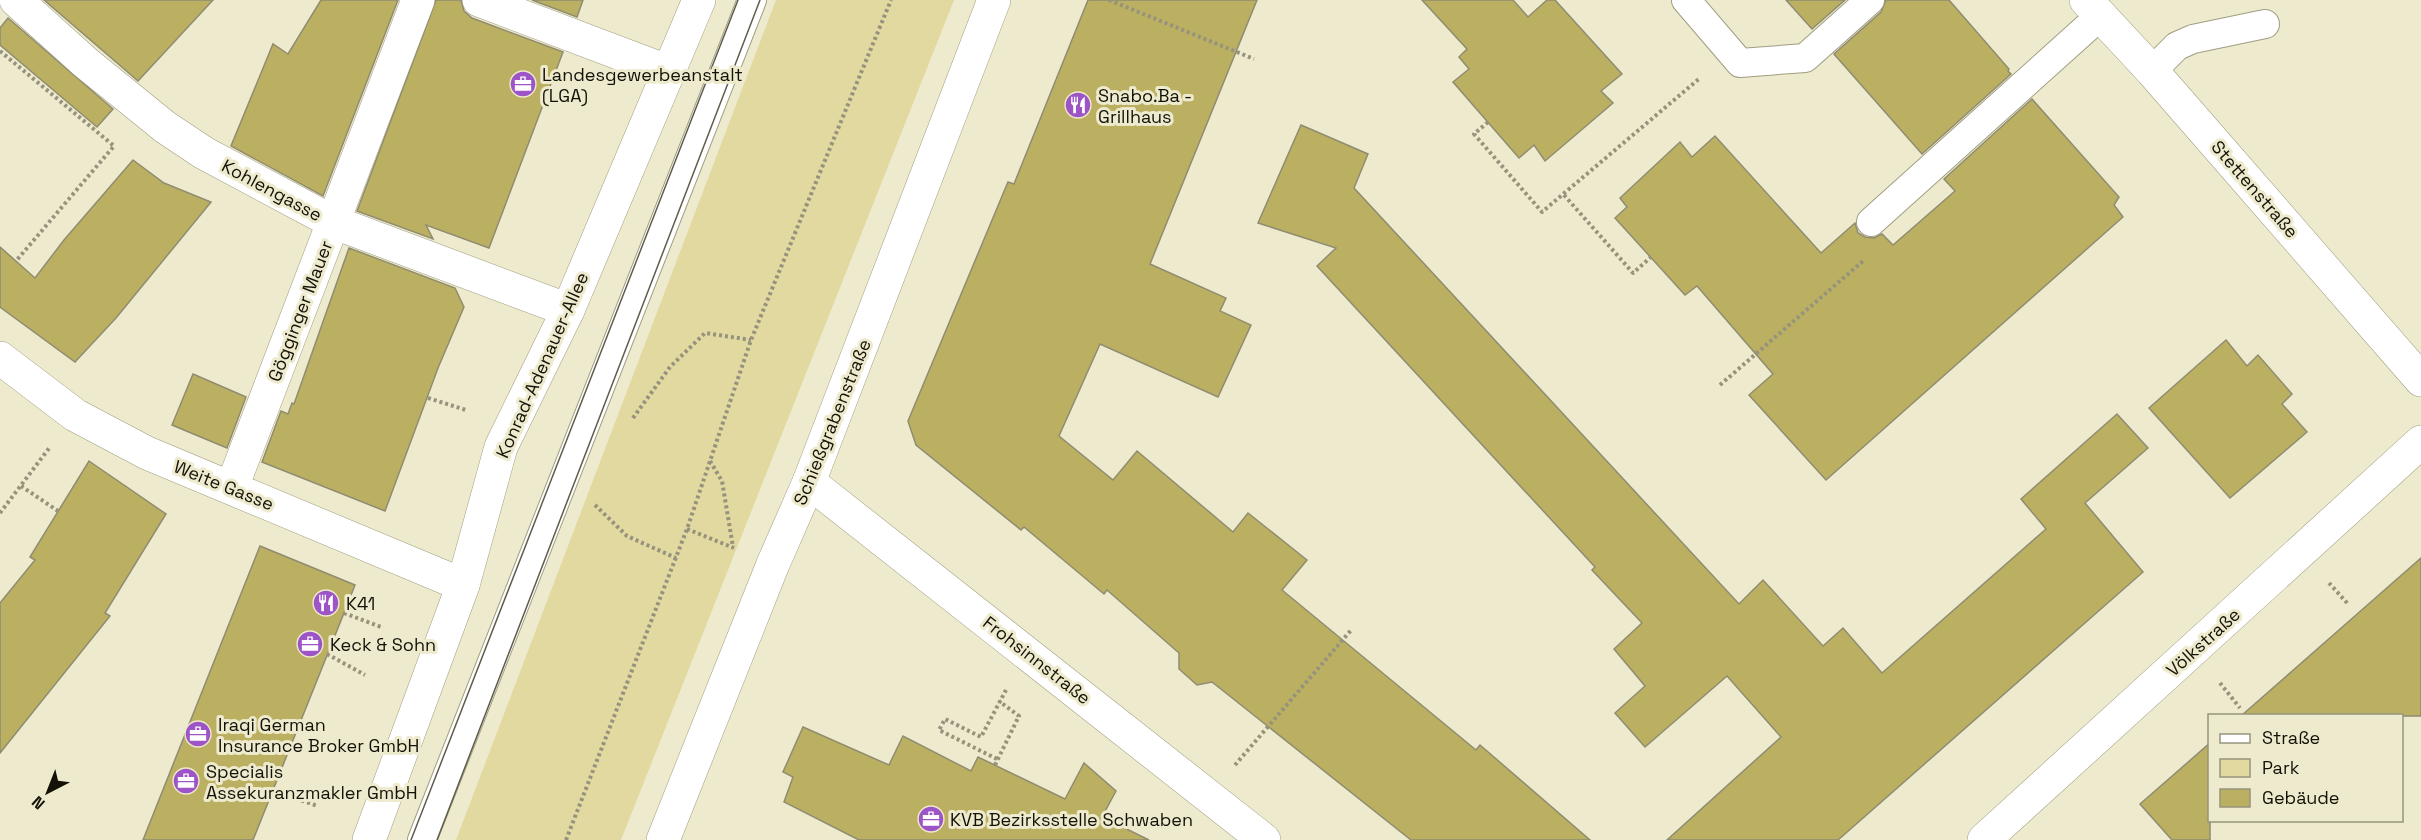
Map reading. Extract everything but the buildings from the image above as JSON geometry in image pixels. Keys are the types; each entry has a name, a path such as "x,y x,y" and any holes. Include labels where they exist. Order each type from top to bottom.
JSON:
{"street":[{"name":"Kohlengasse","path":"16,0 86,63 165,126 204,153 333,222 568,310"},
{"name":"Gögginger Mauer","path":"232,487 418,0"},
{"path":"479,0 669,72"},
{"name":"Konrad-Adenauer-Allee","path":"369,840 463,585 501,447 568,310 699,0"},
{"name":"Schießgrabenstraße","path":"663,840 773,564 809,482 994,0"},
{"name":"Stettenstraße","path":"2093,8 2152,71 2421,380"},
{"name":"Weite Gasse","path":"0,358 75,415 147,453 463,585"},
{"name":"Völkstraße","path":"1984,840 2421,442"},
{"name":"Frohsinnstraße","path":"809,482 1264,840"}],"lane":[{"path":"422,840 752,0"},
{"path":"1686,0 1740,63 1805,58 1870,0"},
{"path":"1871,222 2093,8"},
{"path":"2152,71 2177,45 2193,39 2265,24"}],"path":[{"path":"566,840 687,529 751,340 891,0"},
{"path":"1109,0 1254,59"},
{"path":"0,51 114,146 16,261"},
{"path":"1488,122 1474,134 1542,212 1731,53"},
{"path":"1564,195 1633,273 1651,257"},
{"path":"1720,385 1869,255"},
{"path":"630,422 670,367 705,333 751,340"},
{"path":"428,398 465,410"},
{"path":"0,513 75,415"},
{"path":"710,460 722,481 733,547"},
{"path":"21,486 58,511"},
{"path":"687,529 708,537"},
{"path":"344,613 381,627"},
{"path":"1208,796 1352,629"},
{"path":"327,654 365,675"},
{"path":"995,765 1019,716 999,701"},
{"path":"996,707 981,737 945,719 939,730 998,759"},
{"path":"273,791 318,806"}],"green space":[{"path":"776,0 954,0 621,840 456,840"}],"tram line":[{"path":"411,840 738,0"},
{"path":"437,840 760,0"}],"place":[{"name":"Landesgewerbeanstalt (LGA)","path":"523,84"},
{"name":"Snabo.Ba - Grillhaus","path":"1078,105"},
{"name":"K41","path":"326,603"},
{"name":"Keck & Sohn","path":"310,644"},
{"name":"Iraqi German Insurance Broker GmbH","path":"198,734"},
{"name":"Specialis Assekuranzmakler GmbH","path":"186,781"},
{"name":"KVB Bezirksstelle Schwaben","path":"931,819"}]}
